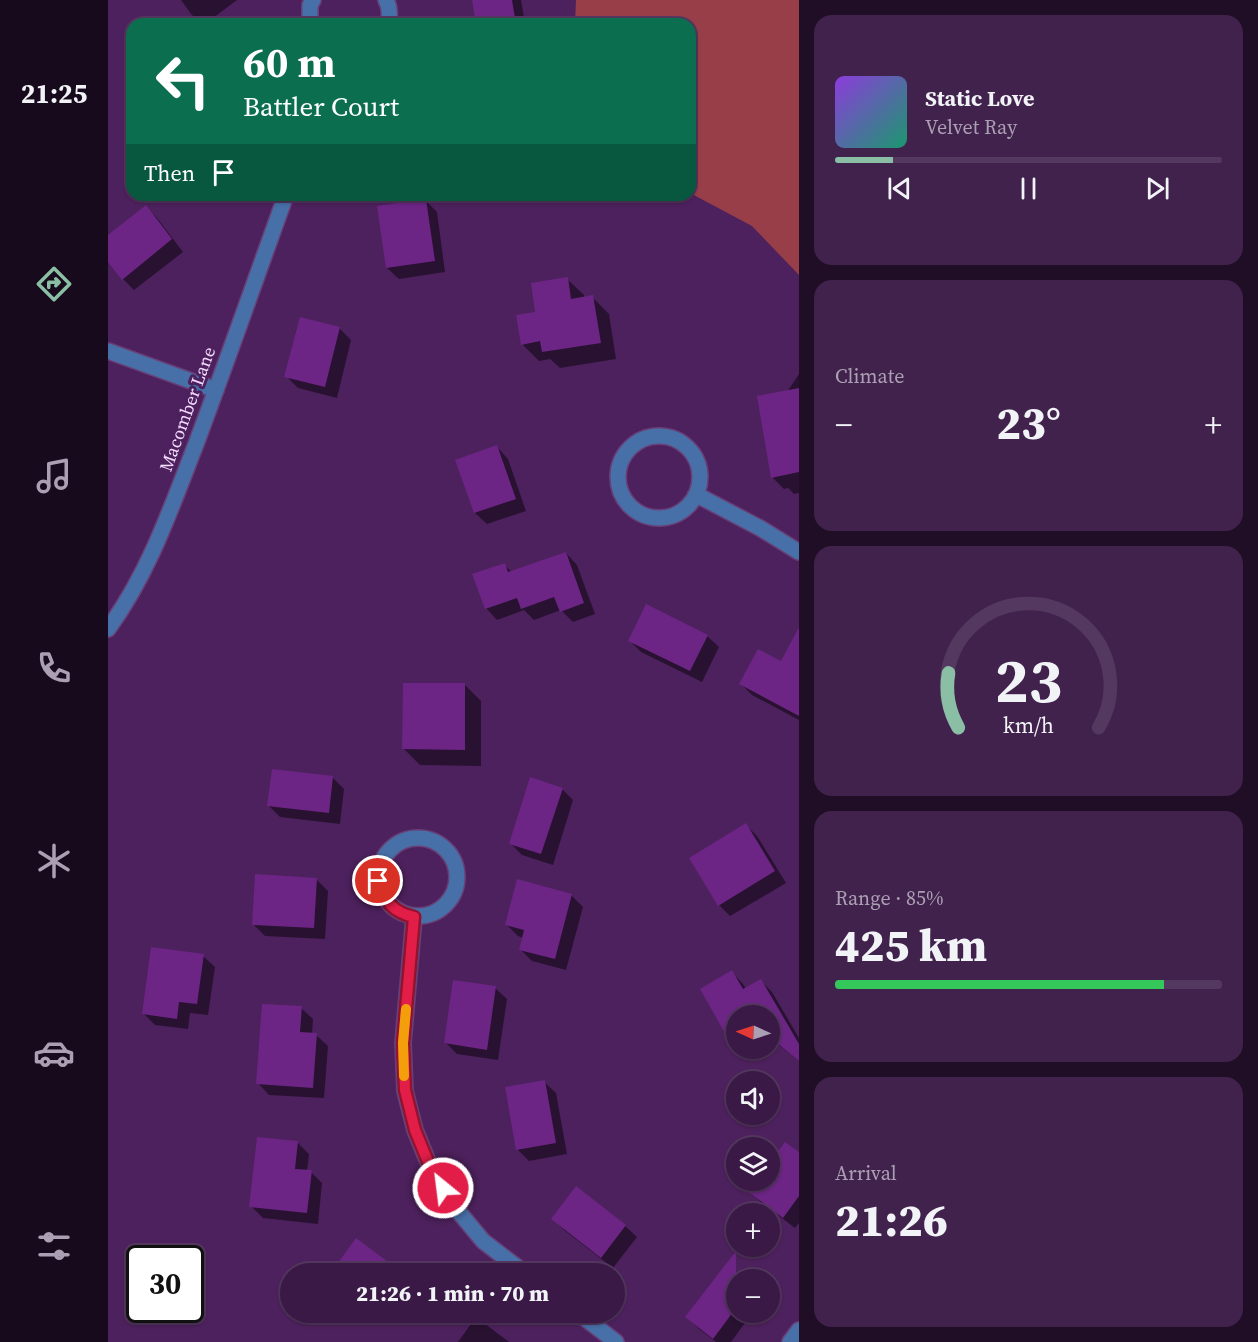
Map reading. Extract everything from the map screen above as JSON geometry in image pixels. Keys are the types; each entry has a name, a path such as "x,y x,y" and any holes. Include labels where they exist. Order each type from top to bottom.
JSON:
{"street":[{"path":"310,18 310,5 313,0"},
{"path":"386,0 390,18"},
{"name":"Macomber Lane","path":"108,629 142,573 164,527 284,201"},
{"path":"108,351 216,390"},
{"path":"660,435 678,439 692,450 699,465 701,477 697,495 679,514 665,518 648,517 635,511 623,498 618,484 618,467 629,448 642,438 660,435"},
{"path":"697,495 760,528 799,552"},
{"path":"411,838 425,838 437,842 448,850 456,866 456,887 451,898 441,909 431,914 414,917 405,915 392,907 383,896 378,881 381,863 389,850 399,842 411,838"},
{"path":"414,917 403,1043 405,1090 415,1130 431,1169 454,1206 483,1241 512,1263"},
{"path":"591,1323 616,1342"},
{"path":"790,1342 799,1330"}],"shaded area":[{"path":"576,0 799,0 799,275 752,226 696,196 696,18 575,18"}],"building":[{"path":"472,0 512,0 515,18 475,18"},
{"path":"426,201 435,261 386,268 377,206"},
{"path":"146,205 172,239 122,280 108,262 108,235"},
{"path":"568,277 571,299 593,295 601,343 542,352 540,341 521,345 516,315 535,312 531,283"},
{"path":"300,317 340,327 325,387 284,377"},
{"path":"799,388 799,472 771,478 757,396"},
{"path":"497,445 516,499 474,513 455,460"},
{"path":"566,552 584,603 560,612 554,597 521,609 517,598 485,609 472,574 505,563 508,572"},
{"path":"646,604 708,635 690,671 628,641"},
{"path":"799,627 799,716 739,684 758,649 781,661"},
{"path":"403,683 465,683 465,750 402,749"},
{"path":"272,769 333,776 329,813 267,806"},
{"path":"530,777 563,788 541,854 509,844"},
{"path":"746,823 775,871 718,906 689,858"},
{"path":"255,874 317,878 314,928 252,925"},
{"path":"517,879 572,894 555,959 519,950 524,930 505,925"},
{"path":"151,947 204,954 197,1004 179,1002 177,1019 142,1014"},
{"path":"732,970 743,989 761,979 776,1005 726,1005 726,1035 700,989"},
{"path":"453,980 496,986 487,1050 444,1043"},
{"path":"262,1004 302,1006 300,1032 317,1033 313,1088 256,1084"},
{"path":"780,1012 799,1044 799,1061 780,1045"},
{"path":"545,1080 556,1143 516,1150 505,1087"},
{"path":"257,1137 298,1141 295,1169 312,1170 307,1213 249,1207"},
{"path":"785,1142 799,1152 799,1196 783,1218 780,1216 780,1203 763,1203 747,1191 780,1191 780,1149"},
{"path":"576,1186 626,1225 601,1258 551,1219"},
{"path":"356,1238 389,1263 338,1263"},
{"path":"731,1257 736,1257 736,1269 726,1269 726,1321 713,1339 685,1317"}],"slow traffic":[{"path":"404,1076 403,1043 406,1009"}],"route":[{"path":"378,881 383,896 392,907 405,915 414,917 403,1043 405,1090 415,1130 431,1169 443,1188"}]}
